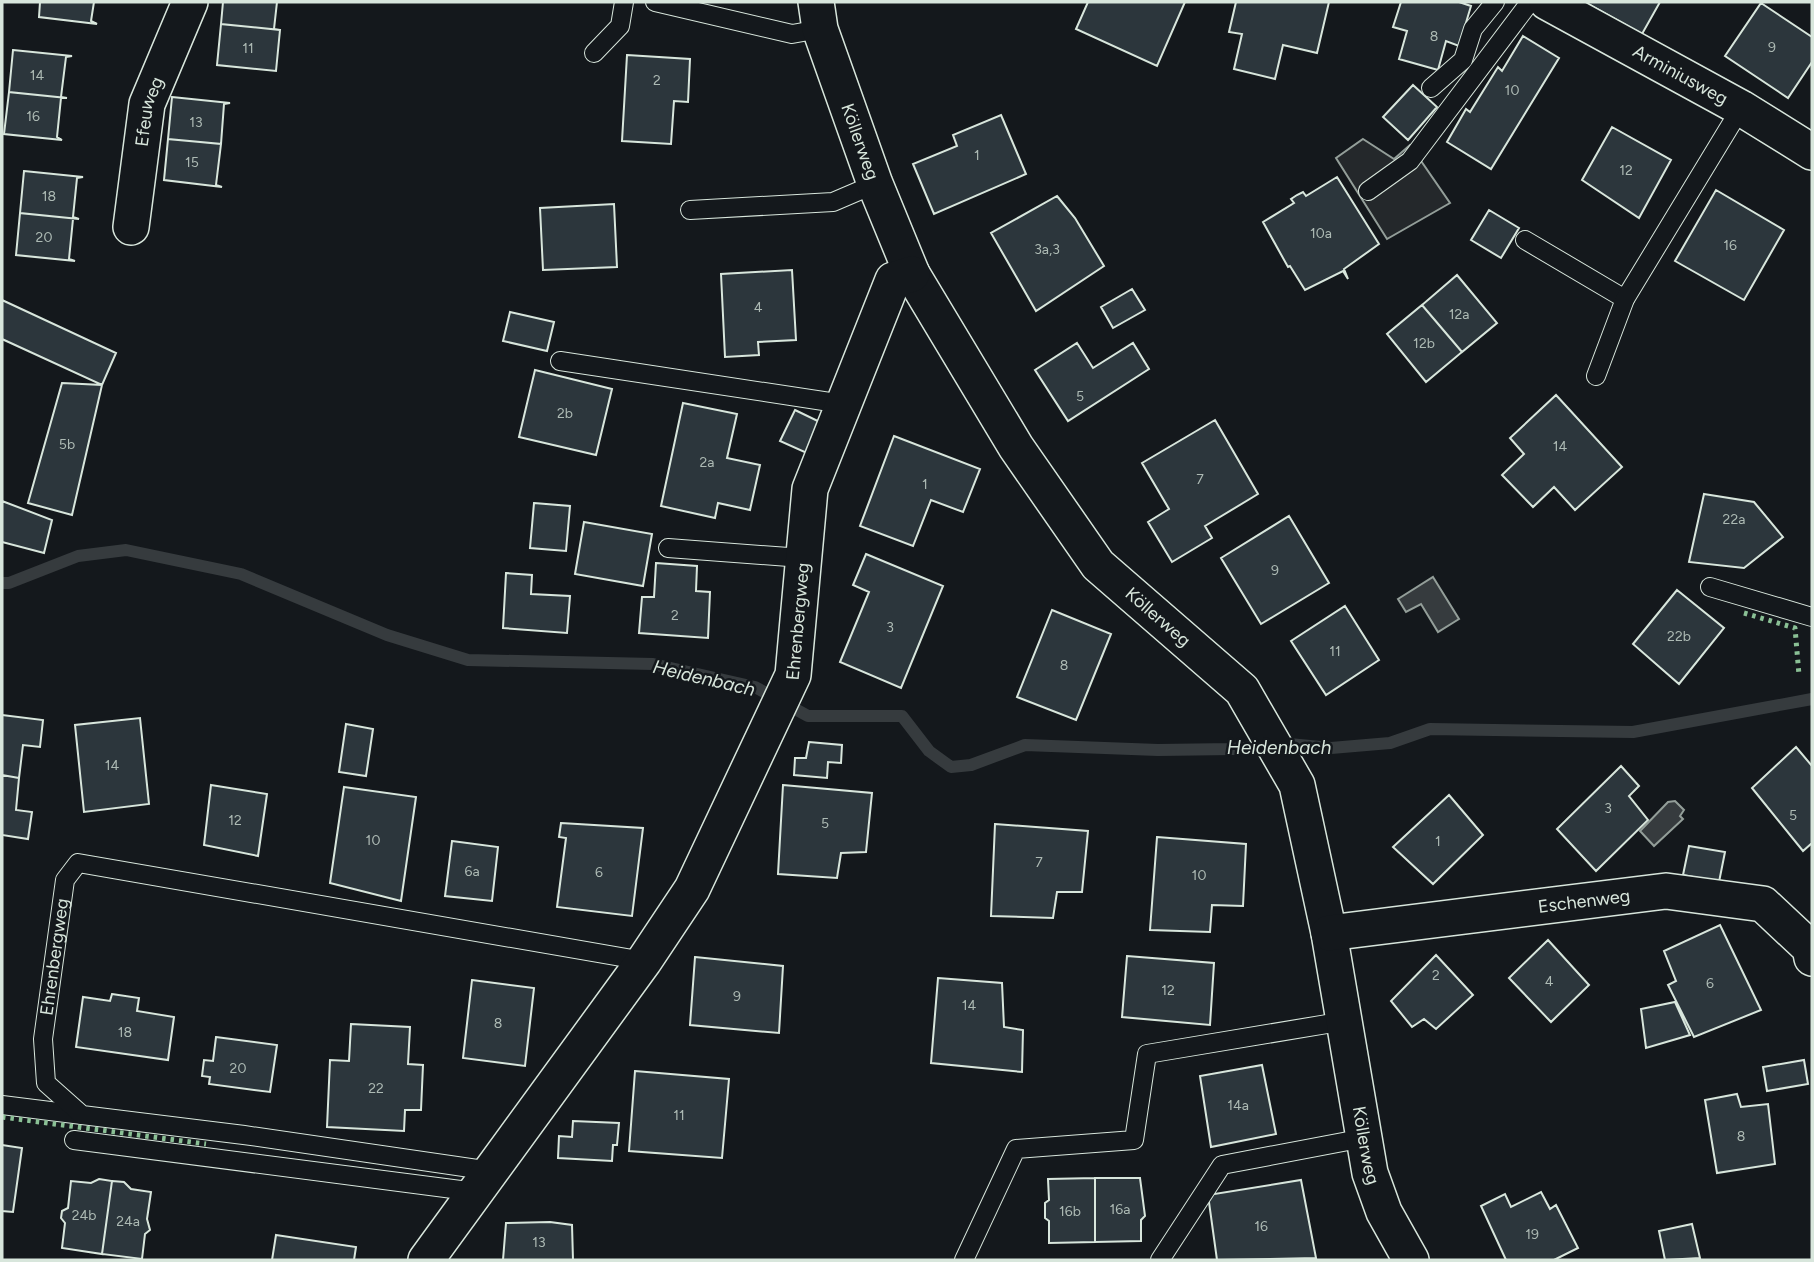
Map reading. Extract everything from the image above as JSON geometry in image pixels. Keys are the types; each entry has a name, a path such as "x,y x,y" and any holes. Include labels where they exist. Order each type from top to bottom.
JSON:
{"street":[{"name":"Efeuweg","path":"131,227 147,104 190,2"},
{"name":"Arminiusweg","path":"1547,2 1741,108 1812,152"},
{"name":"Köllerweg","path":"818,15 875,184 912,274 1016,447 1098,565 1242,690 1297,785 1329,933 1370,1173 1384,1212 1411,1260"},
{"name":"Ehrenbergweg","path":"426,1260 644,961 692,889 793,675 810,489 893,280 912,274"},
{"name":"Eschenweg","path":"1329,933 1666,891 1763,904 1810,948 1812,958"}],"lane":[{"path":"594,53 620,26 624,2"},
{"path":"655,2 792,34 818,15"},
{"path":"1431,88 1463,60 1473,29 1494,2"},
{"path":"1368,191 1410,161 1530,2"},
{"path":"1597,376 1625,299 1741,108"},
{"path":"690,210 833,202 875,184"},
{"path":"1525,240 1625,299"},
{"path":"561,360 843,404"},
{"path":"668,548 802,558"},
{"path":"1710,587 1812,617"},
{"name":"Ehrenbergweg","path":"82,1115 46,1083 43,1039 53,951 65,880 78,863 644,961"},
{"path":"964,1260 1016,1149 1134,1140 1147,1054 1345,1021"},
{"path":"2,1105 244,1135 483,1182"},
{"path":"1160,1260 1222,1165 1364,1138"},
{"path":"74,1140 483,1182"}],"shaded area":[{"path":"1363,139 1394,159 1410,145 1450,203 1387,239 1336,158"},
{"path":"1433,577 1459,619 1438,632 1421,604 1406,612 1398,599"},
{"path":"1675,801 1684,810 1680,816 1683,819 1654,846 1640,831 1668,802"}],"building":[{"path":"40,2 94,2 91,21 97,24 39,17"},
{"path":"223,2 277,2 274,29 280,30 221,24"},
{"path":"1088,2 1185,2 1157,66 1076,29"},
{"path":"1236,2 1329,2 1317,53 1283,45 1275,79 1234,69 1242,34 1229,32"},
{"path":"1401,2 1459,2 1471,6 1459,46 1446,41 1438,70 1399,59 1407,31 1393,27"},
{"path":"1585,2 1660,2 1642,34"},
{"path":"1761,3 1812,37 1812,62 1788,98 1725,56"},
{"path":"221,24 280,30 276,71 217,65"},
{"path":"1523,36 1559,58 1491,169 1447,142 1466,109 1470,112 1498,67 1502,71"},
{"path":"13,50 72,56 66,57 61,97 67,98 9,92"},
{"path":"627,55 690,59 688,102 674,101 671,144 622,141"},
{"path":"1413,85 1437,107 1408,140 1383,117"},
{"path":"9,92 67,98 61,98 57,137 62,140 4,134"},
{"path":"172,97 230,103 224,104 221,144 168,139"},
{"path":"1001,115 1026,174 934,214 913,164 957,146 953,135"},
{"path":"1612,127 1671,160 1639,218 1582,180"},
{"path":"168,139 221,144 216,185 222,187 164,180"},
{"path":"24,171 83,177 77,178 73,217 79,219 20,213"},
{"path":"1337,177 1379,244 1344,269 1348,279 1343,271 1305,290 1290,266 1288,267 1263,222 1294,203 1291,199 1297,195 1303,192 1306,196"},
{"path":"1716,190 1784,230 1744,300 1675,261"},
{"path":"1057,196 1075,218 1104,266 1036,311 991,233"},
{"path":"614,204 617,267 543,270 540,208"},
{"path":"1489,210 1519,228 1501,258 1471,240"},
{"path":"20,213 79,219 73,219 69,259 75,261 16,255"},
{"path":"792,270 796,340 758,342 759,355 725,357 721,274"},
{"path":"1457,275 1497,323 1462,352 1422,305"},
{"path":"1132,289 1145,310 1113,328 1101,307"},
{"path":"2,300 116,353 102,385 2,339"},
{"path":"1422,305 1462,352 1426,382 1387,334"},
{"path":"510,312 554,322 547,351 503,341"},
{"path":"1077,343 1093,368 1133,343 1149,369 1068,421 1035,370"},
{"path":"535,370 612,389 596,455 519,437"},
{"path":"62,383 102,385 72,515 28,503"},
{"path":"1556,395 1622,467 1575,510 1554,487 1533,507 1502,475 1524,454 1510,438"},
{"path":"683,403 737,414 727,458 760,465 750,510 718,503 715,518 661,506"},
{"path":"795,410 824,424 809,454 780,441"},
{"path":"1215,420 1258,494 1205,526 1212,538 1172,562 1148,522 1169,509 1142,463"},
{"path":"894,436 980,469 963,512 931,500 913,546 860,526"},
{"path":"1704,494 1754,502 1783,537 1744,568 1689,562"},
{"path":"2,501 52,520 44,553 2,542"},
{"path":"534,503 570,506 566,551 530,548"},
{"path":"1289,516 1329,583 1261,624 1221,558"},
{"path":"584,522 652,534 643,586 575,574"},
{"path":"866,554 943,586 901,688 840,662 869,592 853,585"},
{"path":"656,563 697,566 696,591 710,592 708,638 639,633 642,597 654,597"},
{"path":"506,573 532,575 531,594 570,596 567,633 503,628"},
{"path":"1677,590 1724,628 1679,684 1633,644"},
{"path":"1345,606 1379,660 1326,695 1291,641"},
{"path":"1052,610 1111,634 1076,720 1017,697"},
{"path":"2,715 43,720 40,747 23,745 19,778 2,775"},
{"path":"140,718 149,804 84,812 75,725"},
{"path":"346,724 373,729 366,776 339,772"},
{"path":"809,742 842,745 841,763 828,762 827,778 794,775 795,758 806,758"},
{"path":"1796,747 1812,766 1812,843 1803,851 1752,788"},
{"path":"1621,766 1639,786 1629,796 1648,820 1596,871 1557,829"},
{"path":"2,775 19,778 16,810 32,812 28,839 2,835"},
{"path":"211,785 267,794 258,856 204,845"},
{"path":"783,785 872,793 866,852 841,853 837,878 778,874"},
{"path":"344,787 416,797 401,901 330,883"},
{"path":"1449,795 1483,835 1433,884 1393,847"},
{"path":"561,823 643,828 632,916 557,907 566,838 559,837"},
{"path":"995,824 1088,831 1082,892 1057,892 1053,918 991,916"},
{"path":"1157,837 1246,844 1243,906 1212,905 1210,932 1150,930"},
{"path":"452,841 498,847 492,901 445,896"},
{"path":"1689,846 1725,852 1719,882 1683,875"},
{"path":"1720,925 1761,1010 1694,1037 1668,985 1676,981 1664,951"},
{"path":"1548,940 1589,985 1551,1022 1509,978"},
{"path":"1436,955 1473,995 1436,1029 1424,1019 1412,1027 1391,1001"},
{"path":"1127,956 1214,963 1210,1025 1122,1017"},
{"path":"695,957 783,966 779,1033 690,1025"},
{"path":"938,978 1002,983 1004,1027 1023,1030 1022,1072 931,1063"},
{"path":"472,980 534,988 525,1066 463,1058"},
{"path":"112,994 139,998 137,1011 174,1017 168,1060 76,1047 83,997 110,1001"},
{"path":"1675,1002 1690,1035 1646,1048 1641,1009"},
{"path":"351,1024 410,1027 408,1064 423,1065 421,1110 405,1110 404,1131 327,1127 330,1060 349,1061"},
{"path":"216,1037 277,1045 270,1092 209,1084 210,1077 202,1076 204,1060 213,1061"},
{"path":"1804,1060 1808,1084 1767,1091 1763,1067"},
{"path":"1262,1065 1276,1134 1211,1147 1200,1076"},
{"path":"635,1071 729,1079 722,1158 629,1151"},
{"path":"1737,1094 1741,1107 1768,1104 1775,1164 1717,1173 1705,1100"},
{"path":"573,1121 619,1123 612,1161 558,1158 559,1136 572,1137"},
{"path":"2,1145 22,1148 13,1212 2,1211"},
{"path":"1095,1178 1140,1178 1145,1216 1141,1220 1141,1241 1095,1242"},
{"path":"1095,1178 1095,1242 1049,1243 1049,1221 1045,1218 1045,1203 1049,1200 1048,1179"},
{"path":"99,1179 112,1181 102,1254 62,1248 65,1223 61,1218 62,1211 68,1208 71,1181 91,1183"},
{"path":"1301,1180 1316,1258 1217,1260 1208,1195"},
{"path":"112,1181 124,1182 131,1189 151,1192 147,1219 150,1230 145,1234 142,1259 102,1254"},
{"path":"1541,1192 1550,1209 1556,1205 1578,1248 1554,1260 1506,1260 1481,1206 1505,1194 1511,1207"},
{"path":"550,1222 572,1225 573,1260 503,1260 506,1223"},
{"path":"1692,1224 1700,1258 1665,1260 1659,1231"},
{"path":"276,1235 356,1247 354,1260 272,1260"}],"waterway":[{"name":"Heidenbach","path":"2,583 9,583 78,556 126,550 241,574 387,635 468,660 653,664 755,687 808,716 902,716 929,751 951,767 971,765 1025,745 1158,750 1233,749 1289,744 1331,748 1390,743 1430,729 1633,732 1812,699"}],"hedge":[{"path":"1744,613 1795,628 1799,675"},
{"path":"2,1117 206,1144"}]}
